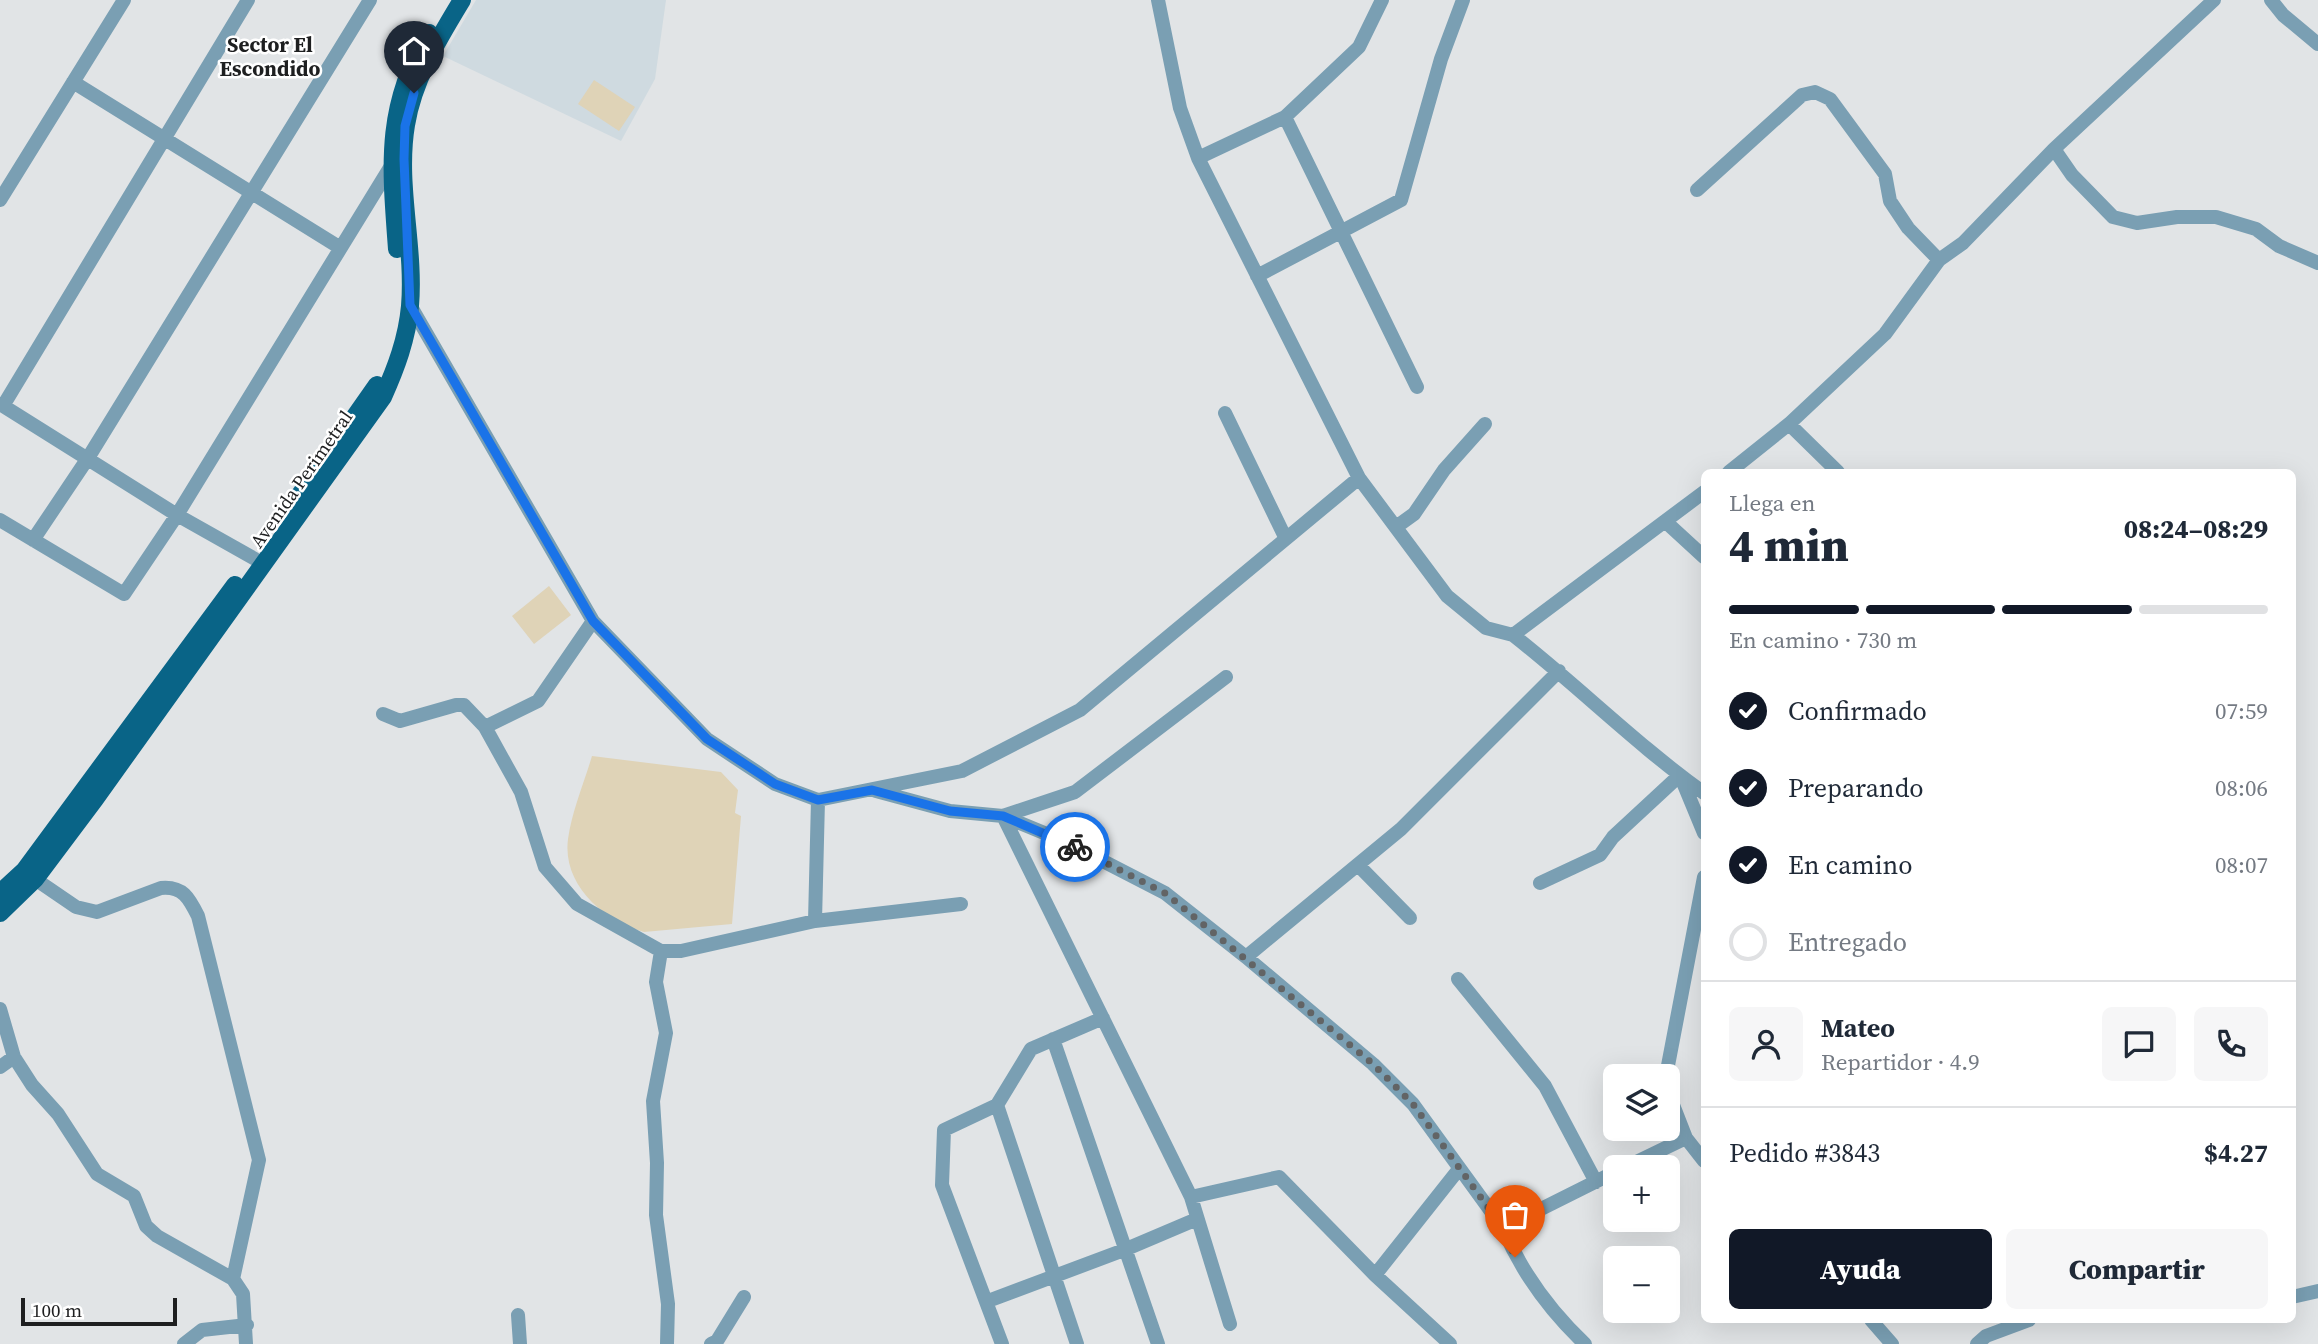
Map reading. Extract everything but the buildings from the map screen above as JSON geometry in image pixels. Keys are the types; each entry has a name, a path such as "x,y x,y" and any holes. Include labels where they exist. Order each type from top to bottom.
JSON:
{"main road":[{"name":"Avenida Perimetral","path":"0,893 24,871 255,559 378,384 390,355 400,289 391,166 393,129 410,69 449,0"},
{"name":"Avenida Perimetral","path":"0,913 35,879 258,576 383,397 399,360 410,305 405,126 414,93 436,43 462,0"}],"street":[{"path":"0,200 124,0"},
{"path":"248,0 2,405 177,515 255,559"},
{"path":"33,540 88,458 370,0"},
{"path":"1158,0 1181,108 1198,158 1359,478 1447,596 1486,628 1513,635 1701,791"},
{"path":"1198,158 1285,117 1359,47 1382,0"},
{"path":"1257,276 1401,200 1441,59 1463,0"},
{"path":"1733,469 1789,424 1885,334 1939,260 1963,243 2054,149 2214,0"},
{"path":"2271,0 2283,15 2318,44"},
{"path":"73,82 339,247"},
{"path":"1697,190 1802,95 1821,93 1830,99 1885,174 1891,201 1908,228 1939,260"},
{"path":"1285,117 1417,387"},
{"path":"2054,149 2072,176 2113,217 2137,223 2177,217 2216,216 2256,229 2279,246 2318,263"},
{"path":"0,520 124,594 177,515 391,166"},
{"path":"410,305 593,621 707,739 775,784 818,800 962,771 1080,710 1359,478"},
{"path":"1225,413 1285,537"},
{"path":"1396,527 1414,514 1444,470 1485,424"},
{"path":"1789,424 1835,469"},
{"path":"1513,635 1667,523 1701,495"},
{"path":"1667,523 1701,554"},
{"path":"485,727 538,701 593,621"},
{"path":"1246,957 1401,829 1559,671"},
{"path":"1003,816 1074,792 1226,677"},
{"path":"383,714 400,720 464,705 485,727 521,792 545,867 576,904 661,951 681,951 815,921 961,905"},
{"path":"1679,775 1701,827"},
{"path":"1540,883 1600,855 1613,837 1679,775"},
{"path":"872,790 950,811 1003,816 1066,842 1165,893 1373,1064 1413,1104 1503,1228 1515,1257 1532,1285 1585,1344"},
{"path":"815,921 818,800"},
{"path":"1003,816 1191,1197 1230,1324"},
{"path":"1358,865 1410,918"},
{"path":"35,879 76,907 97,912 161,888 172,887 182,891 190,899 198,916 259,1160 233,1279"},
{"path":"1669,1064 1701,893"},
{"path":"661,951 656,982 666,1033 653,1101 657,1163 656,1214 668,1304 667,1344"},
{"path":"1458,979 1545,1086 1596,1182"},
{"path":"2,1018 14,1057 33,1086 58,1114 97,1174 134,1196 145,1226 157,1236 233,1279 243,1294 247,1325 246,1344"},
{"path":"1002,1344 942,1185 944,1130 997,1105 1031,1049 1103,1018"},
{"path":"1053,1039 1158,1344"},
{"path":"0,1068 14,1057"},
{"path":"997,1105 1077,1344"},
{"path":"1680,1123 1686,1138 1701,1157"},
{"path":"1651,1155 1686,1138"},
{"path":"1375,1275 1459,1169"},
{"path":"1191,1197 1279,1177 1375,1275 1450,1344"},
{"path":"1503,1228 1603,1178"},
{"path":"988,1301 1124,1250 1197,1219"},
{"path":"2296,1296 2318,1292"},
{"path":"710,1344 717,1340 744,1297"},
{"path":"518,1315 520,1344"},
{"path":"1874,1323 1892,1344"},
{"path":"1977,1344 1986,1336 2021,1323"},
{"path":"184,1344 202,1330 247,1325"}],"shaded area":[{"path":"476,0 666,0 655,79 621,141 443,56"},
{"path":"594,80 635,107 619,131 578,104"},
{"path":"549,586 571,615 534,644 512,616"},
{"path":"592,756 721,772 738,790 735,813 741,816 732,924 644,932 614,919 589,899 572,871 568,856 568,839"}],"way so far":[{"path":"1075,847 1165,893 1373,1064 1413,1104 1503,1228 1515,1257"}],"district":[{"name":"Sector El Escondido","path":"270,57"}],"route":[{"path":"414,93 405,126 404,159 410,305 593,621 707,739 775,784 818,800 872,790 950,811 1003,816 1075,847"}]}
